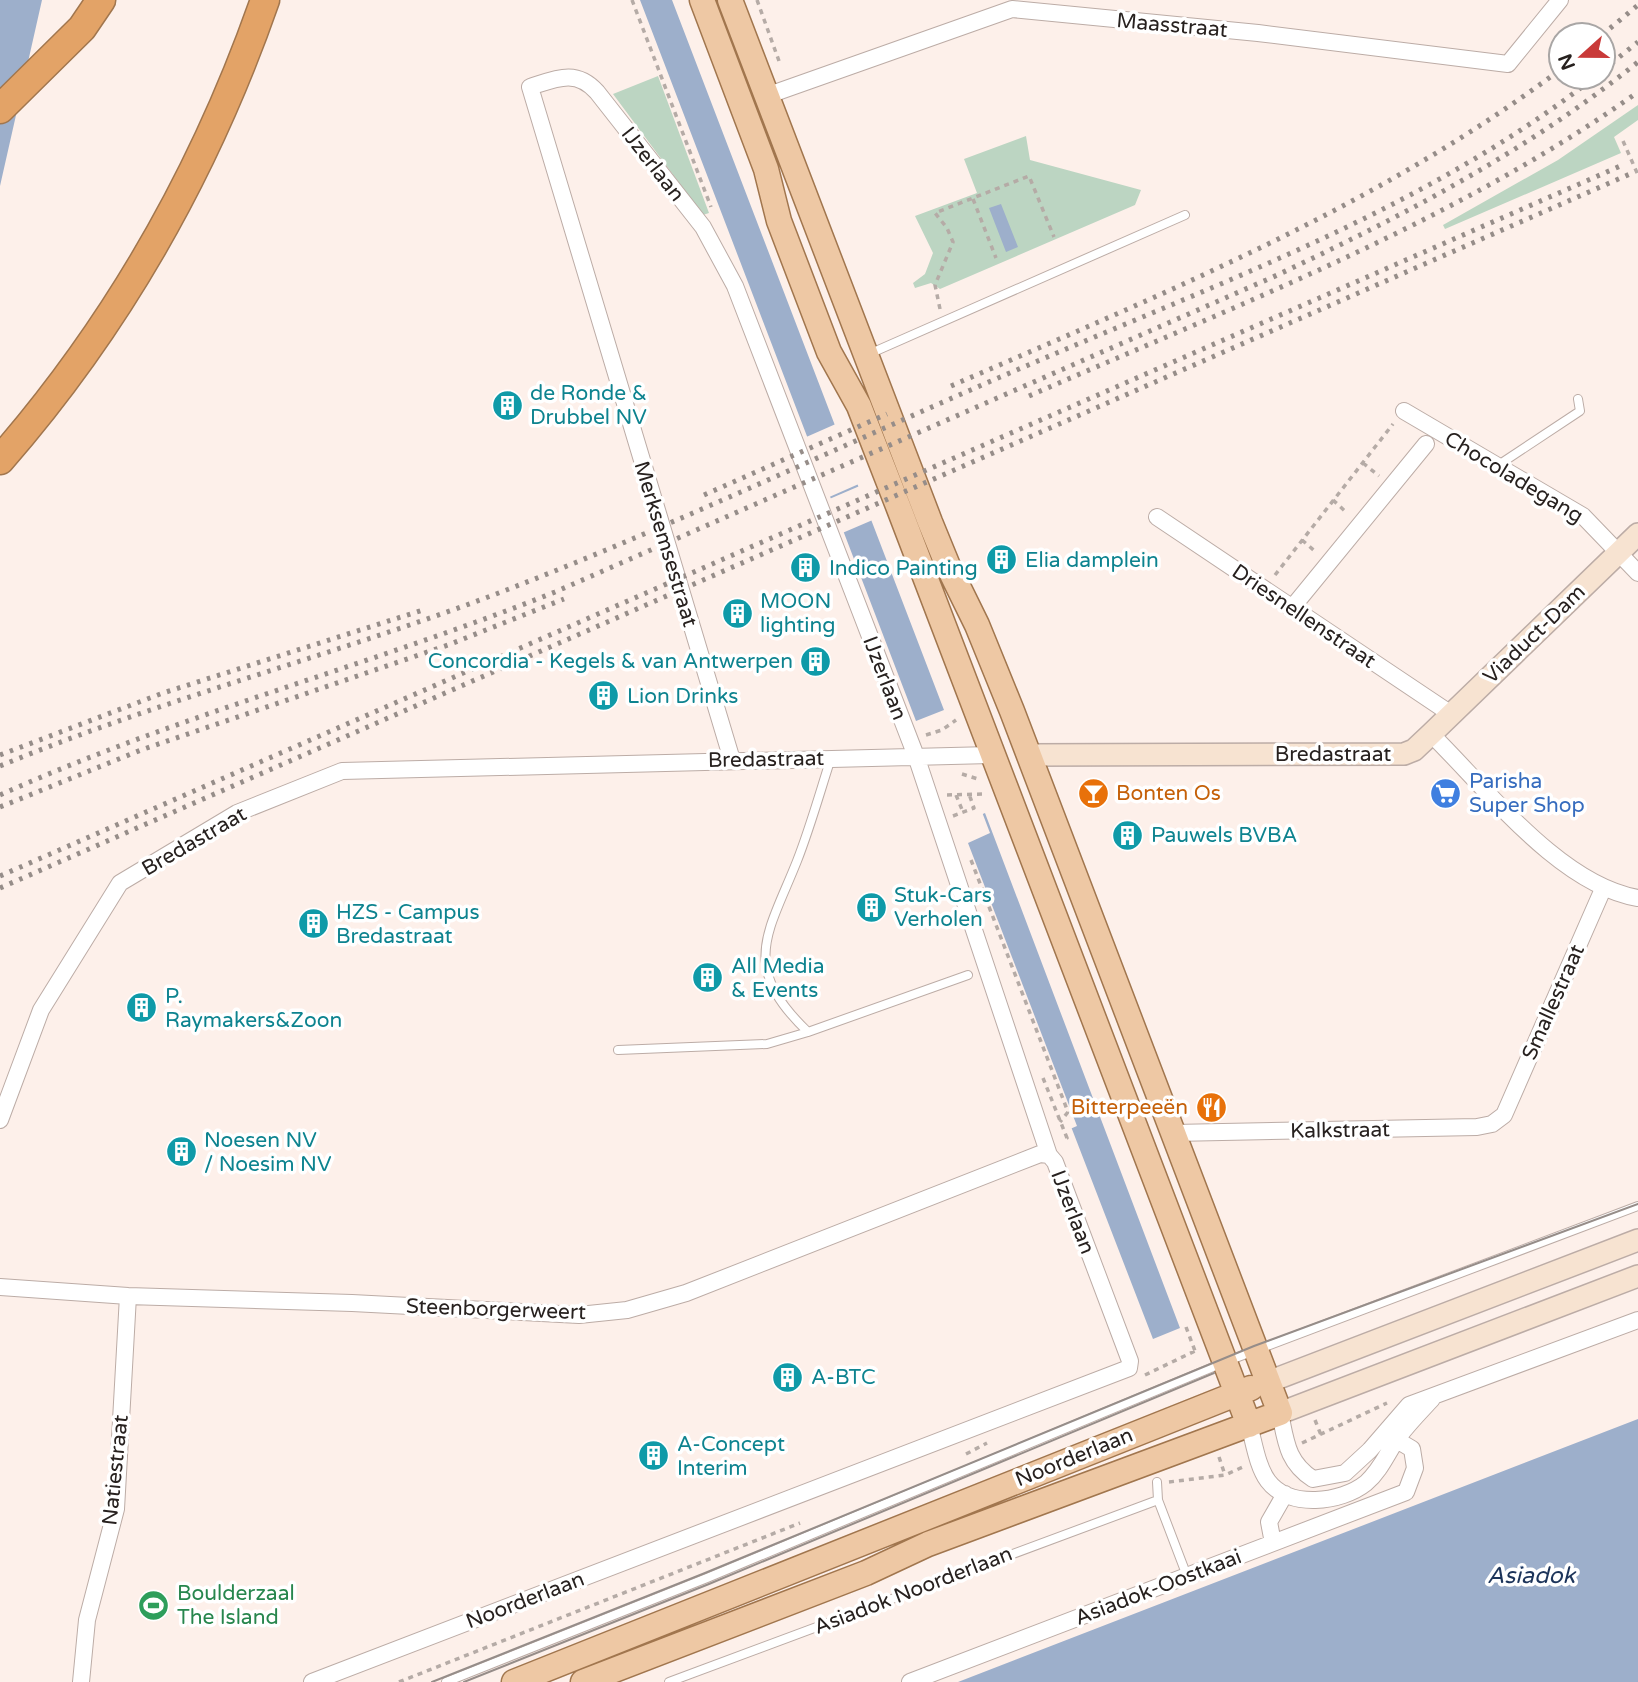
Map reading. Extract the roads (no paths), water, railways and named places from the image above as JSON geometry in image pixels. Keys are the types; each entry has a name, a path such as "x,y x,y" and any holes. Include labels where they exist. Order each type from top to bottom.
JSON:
{"highway":[{"path":"0,109 82,28 101,0"},
{"path":"0,460 88,349 151,250 208,144 265,0"}],"main road":[{"path":"702,0 766,169 779,221 829,352 859,406 1249,1425"},
{"path":"730,0 943,555 977,625 1184,1133 1256,1351 1280,1413"},
{"name":"Viaduct-Dam","path":"1431,734 1638,534"},
{"name":"Bredastraat","path":"991,755 1391,754 1414,750 1431,734"},
{"name":"Noorderlaan","path":"514,1682 1237,1393 1638,1241"},
{"name":"Noorderlaan","path":"583,1682 854,1578 928,1544 1638,1276"}],"street":[{"name":"Maasstraat","path":"766,96 1012,9 1258,33 1508,64 1560,0"},
{"name":"IJzerlaan","path":"530,87 562,76 579,78 589,83 703,227 740,299 916,756 1049,1155 1055,1163 1134,1373"},
{"name":"Merksemsestraat","path":"530,87 732,760"},
{"name":"Chocoladegang","path":"1404,411 1583,516 1638,573"},
{"path":"1295,604 1426,444"},
{"name":"Driesnellenstraat","path":"1157,517 1295,604 1451,714"},
{"path":"1431,734 1554,857 1602,889 1638,898"},
{"name":"Bredastraat","path":"0,1120 41,1010 120,883 237,813 342,771 991,755"},
{"name":"Smallestraat","path":"1504,1115 1602,889"},
{"name":"Kalkstraat","path":"1184,1133 1477,1127 1492,1124 1504,1115"},
{"name":"Steenborgerweert","path":"0,1287 128,1296 352,1303 579,1315 627,1310 686,1293 1040,1154 1049,1155"},
{"name":"Natiestraat","path":"81,1682 87,1620 116,1509 128,1296"},
{"path":"1280,1413 1298,1469 1313,1479 1345,1473 1432,1398 1638,1320"},
{"name":"Noorderlaan","path":"312,1682 1134,1373"},
{"path":"1249,1425 1268,1481 1285,1494 1313,1501 1342,1495 1365,1484 1383,1463 1391,1436"},
{"name":"Asiadok-Oostkaai","path":"910,1682 1406,1492 1415,1468 1412,1449 1391,1436"},
{"path":"1273,1543 1269,1522 1285,1494"}],"lane":[{"path":"867,355 1185,215"},
{"path":"1497,466 1580,411 1578,398"},
{"path":"808,1032 796,1021 769,977 765,958 766,937 798,859 831,758"},
{"path":"618,1050 767,1044 968,975"},
{"path":"446,1682 707,1578 1221,1352 1256,1351 1638,1206"},
{"path":"1157,1482 1158,1500 1187,1576"},
{"name":"Asiadok Noorderlaan","path":"669,1682 1158,1500"}],"water":[{"path":"0,0 42,0 0,186"},
{"path":"640,0 672,0 944,710 916,721"},
{"path":"1001,204 1018,247 1006,252 989,208"},
{"path":"985,813 1180,1328 1153,1339 955,826"},
{"name":"Asiadok","path":"1638,1419 1638,1682 958,1682"}],"tram line":[{"path":"432,1682 705,1573 1254,1346 1638,1204"},
{"path":"464,1682 709,1584 1214,1373"}],"railway":[{"path":"1617,22 1638,5"},
{"path":"1617,59 1638,42"},
{"path":"0,795 137,739 555,592 1273,277 1416,206 1508,153 1595,95 1638,62"},
{"path":"951,386 1188,282 1342,206 1490,119 1547,79"},
{"path":"0,766 185,698 372,638 496,594 709,506 1336,232 1470,162 1534,122 1576,91"},
{"path":"1029,396 1264,295 1418,222 1567,139 1638,92"},
{"path":"0,876 1625,164"},
{"path":"0,888 1630,174"},
{"path":"704,495 887,414"},
{"path":"0,807 141,750 448,645 564,599"},
{"path":"0,755 163,693 426,609"}],"place":[{"name":"de Ronde & Drubbel NV","path":"507,405"},
{"name":"Elia damplein","path":"1002,560"},
{"name":"Indico Painting","path":"806,568"},
{"name":"MOON lighting","path":"737,613"},
{"name":"Concordia - Kegels & van Antwerpen","path":"816,661"},
{"name":"Lion Drinks","path":"604,696"},
{"name":"Bonten Os","path":"1093,793"},
{"name":"Parisha Super Shop","path":"1446,793"},
{"name":"Pauwels BVBA","path":"1128,835"},
{"name":"Stuk-Cars Verholen","path":"871,907"},
{"name":"HZS - Campus Bredastraat","path":"313,924"},
{"name":"All Media & Events","path":"708,978"},
{"name":"P. Raymakers&Zoon","path":"142,1008"},
{"name":"Bitterpeeën","path":"1211,1107"},
{"name":"Noesen NV / Noesim NV","path":"181,1152"},
{"name":"A-BTC","path":"788,1377"},
{"name":"A-Concept Interim","path":"654,1456"},
{"name":"Boulderzaal The Island","path":"154,1605"}]}
